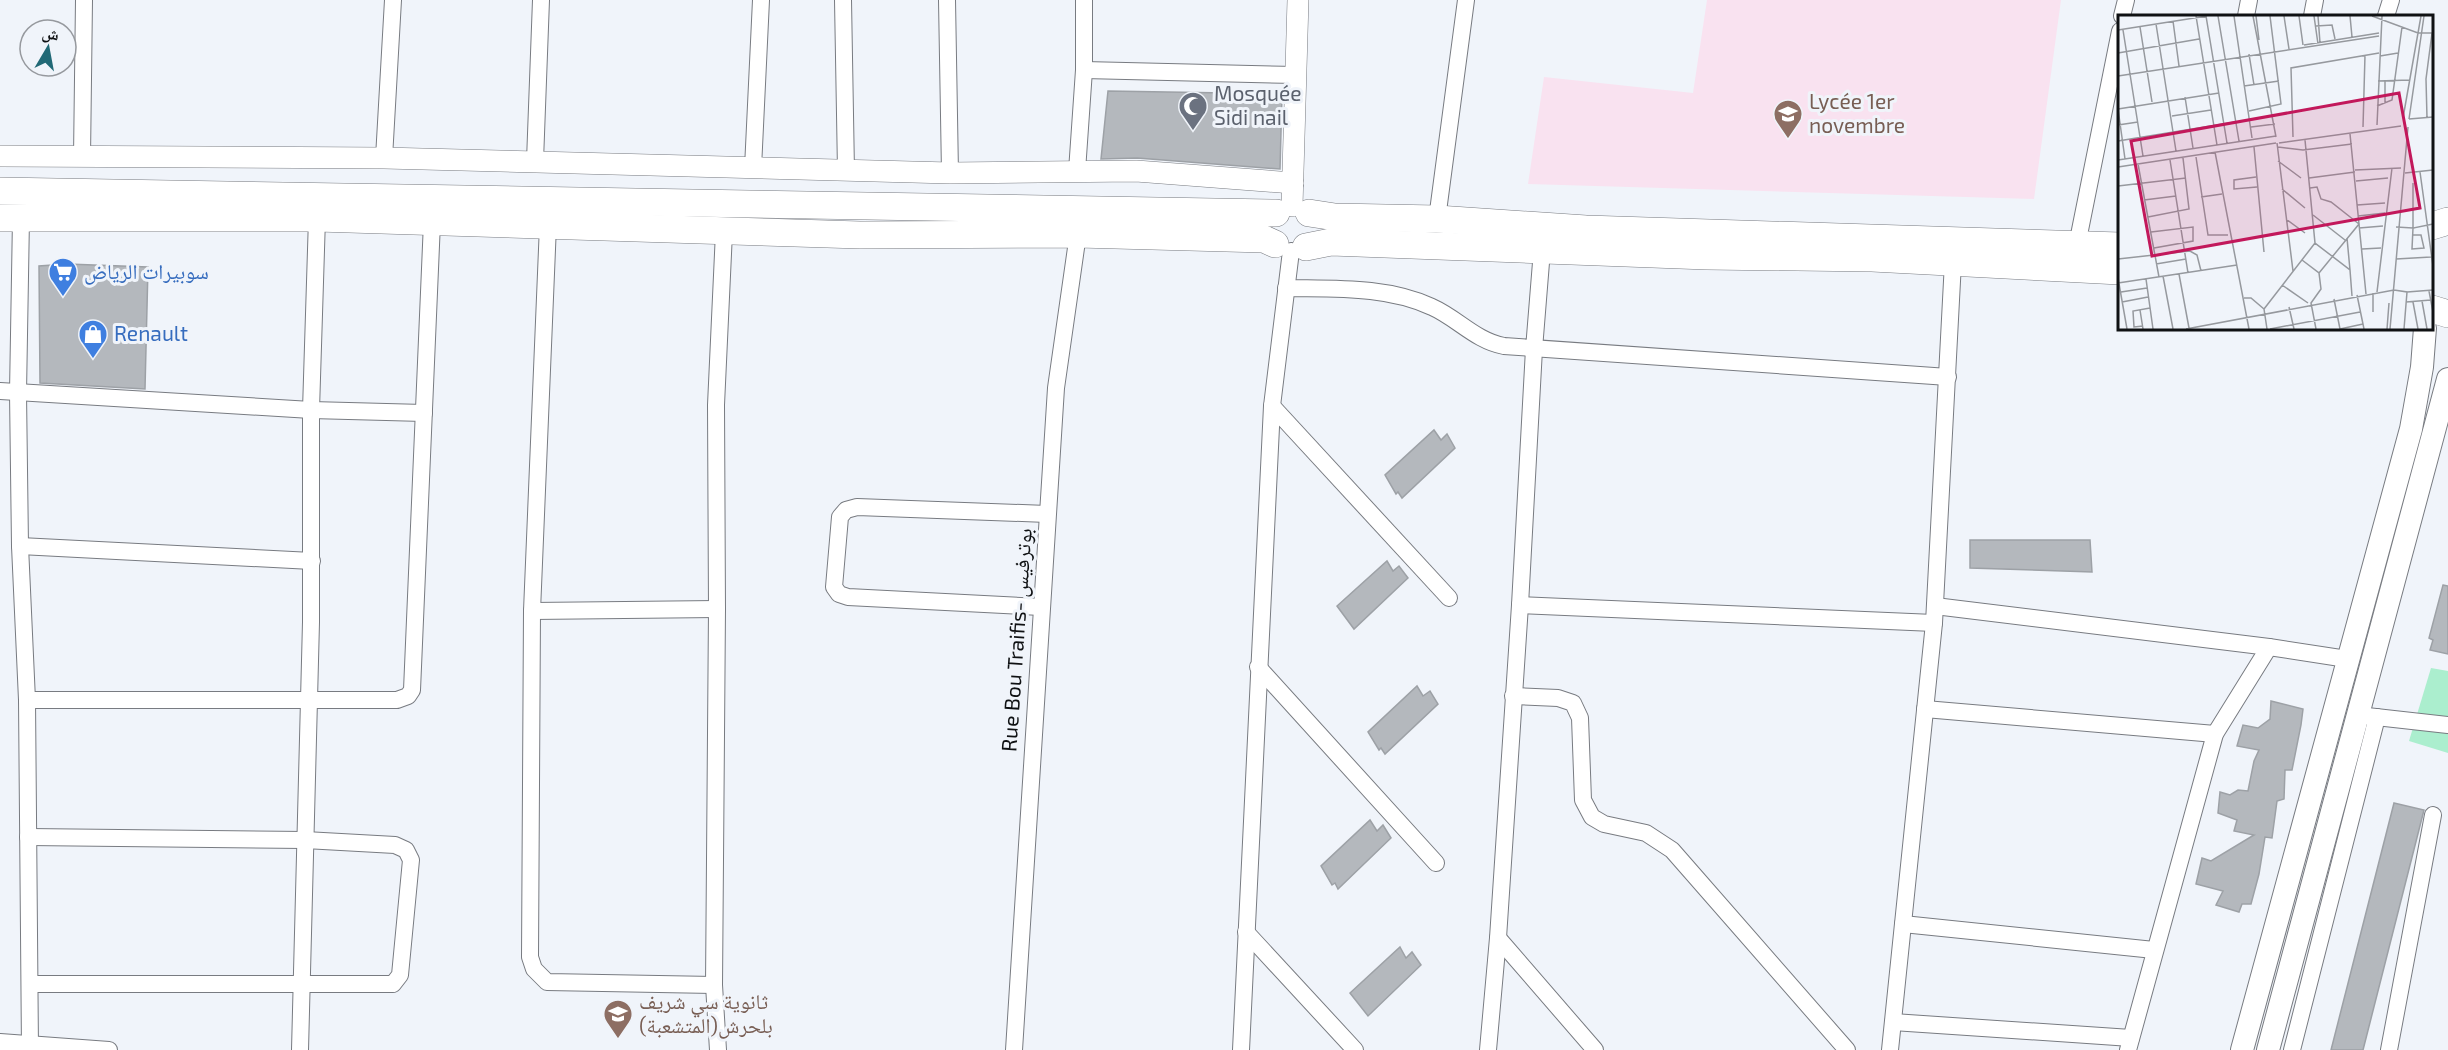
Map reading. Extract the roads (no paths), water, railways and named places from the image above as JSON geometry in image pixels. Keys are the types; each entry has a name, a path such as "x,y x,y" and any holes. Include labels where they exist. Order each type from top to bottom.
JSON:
{"highway":[{"path":"0,191 1292,204 1335,217 1437,219 1575,229 2118,246"},
{"path":"1291,247 1315,234 1315,227 1292,204"},
{"path":"1291,247 1270,228 1292,204"},
{"path":"11,218 317,218 860,235 1078,234 1264,239 1291,247 1332,242 1953,262 2118,271"},
{"path":"2433,309 2448,314"}],"main road":[{"path":"2242,1050 2411,429 2422,367 2425,330"},
{"path":"2270,1050 2367,716 2448,379"}],"street":[{"path":"82,157 84,0"},
{"path":"384,158 393,0"},
{"path":"535,161 541,0"},
{"path":"753,168 760,0"},
{"path":"843,0 846,171"},
{"path":"947,0 950,173"},
{"path":"1077,171 1084,70 1084,0"},
{"path":"0,156 384,158 950,173 1136,171 1232,176 1292,204 1298,0"},
{"path":"1437,219 1466,0"},
{"path":"2122,15 2126,0"},
{"path":"2246,15 2249,0"},
{"path":"2312,15 2315,0"},
{"path":"2386,15 2391,0"},
{"path":"2077,244 2118,41"},
{"path":"1084,70 1296,75"},
{"path":"11,218 18,393 20,546 27,700 30,1047"},
{"path":"300,1050 312,561 311,410 317,218"},
{"path":"27,700 397,700 408,696 412,690 432,222"},
{"path":"548,225 532,611 530,957 534,969 547,982 559,984 590,982 714,985"},
{"path":"718,1050 714,985 716,405 724,232"},
{"name":"Rue Bou Traifis- بوترفيس","path":"1014,1050 1056,388 1078,234"},
{"path":"1241,1050 1272,406 1291,247"},
{"path":"1488,1050 1498,938 1542,250"},
{"path":"1890,1050 1934,614 1953,262"},
{"path":"1286,288 1366,291 1397,295 1432,307 1483,340 1534,349 1948,377"},
{"path":"0,391 311,410 424,413"},
{"path":"1272,406 1449,598"},
{"path":"1041,607 848,597 839,594 834,587 840,517 846,510 857,507 1047,514"},
{"path":"20,546 312,561"},
{"path":"1520,605 1934,614 2269,647 2348,659"},
{"path":"532,611 717,609"},
{"path":"1893,1022 2129,1044 2216,734 2269,647"},
{"path":"1258,667 1436,863"},
{"path":"1513,696 1558,698 1573,703 1580,718 1583,800 1592,816 1604,824 1646,833 1672,850 1847,1050"},
{"path":"1925,709 2216,734"},
{"path":"2292,1050 2295,1045 2367,716 2448,725"},
{"path":"2389,1050 2433,815"},
{"path":"28,837 305,840 395,845 406,850 411,860 400,975 393,984 30,984"},
{"path":"1903,924 2154,950"},
{"path":"1246,932 1355,1050"},
{"path":"1498,938 1595,1050"},
{"path":"0,1042 30,1047 109,1050"}],"place":[{"name":"Mosquée Sidi nail","path":"1193,132"},
{"name":"Lycée 1er novembre","path":"1788,140"},
{"name":"سوبيرات الرياض","path":"63,298"},
{"name":"Renault","path":"93,360"},
{"name":"ثانوية سي شريف بلحرش(المتشعبة)","path":"618,1040"}]}
